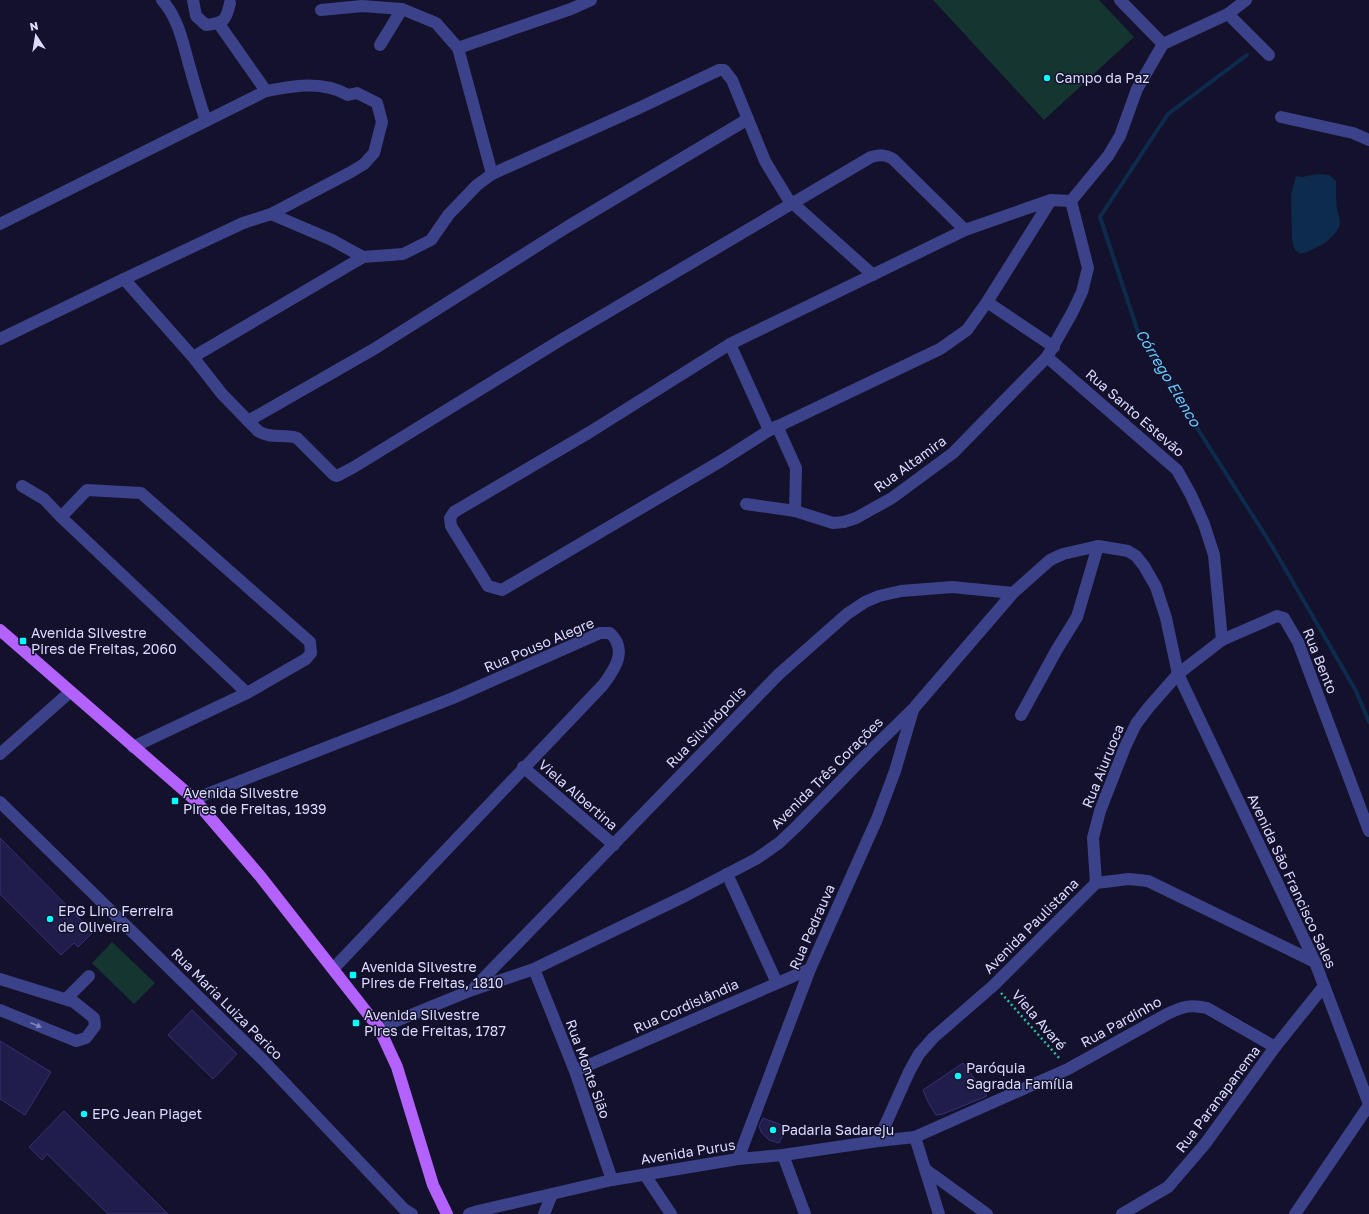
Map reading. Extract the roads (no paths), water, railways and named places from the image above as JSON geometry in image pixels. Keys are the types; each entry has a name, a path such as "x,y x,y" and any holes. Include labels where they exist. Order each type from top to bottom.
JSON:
{"main road":[{"path":"0,630 133,747 194,798 260,876 379,1028 397,1066 434,1185 448,1214"}],"street":[{"path":"162,0 170,9 178,25 197,95 206,121"},
{"path":"194,0 196,16 206,25 219,24 227,15 230,3"},
{"path":"458,48 571,9 591,0"},
{"path":"1120,0 1163,44"},
{"path":"1071,201 1108,156 1120,136 1137,89 1163,44 1228,14 1246,0"},
{"path":"321,10 362,6 402,9 436,23 458,48 492,174"},
{"path":"380,45 402,9"},
{"path":"1228,14 1269,55"},
{"path":"219,24 266,91"},
{"path":"193,357 364,257 403,254 431,240 449,214 477,184 492,174 639,108 719,70 724,70 732,80 765,161 788,199 873,275"},
{"path":"0,224 266,91 307,85 340,90 348,95 357,93 377,103 382,122 374,153 364,164 271,214 243,223 0,339"},
{"path":"1281,117 1353,133 1369,140"},
{"path":"248,421 374,349 568,227 748,119"},
{"path":"124,279 193,357 222,394 258,431 264,435 290,436 297,438 334,475 338,476 566,336 871,157 881,155 888,156 893,159 965,230"},
{"path":"1051,200 987,302 967,330 940,349 773,428 721,461 502,590 488,586 451,526 450,518 454,512 590,432 730,344 965,230 1051,200 1071,201"},
{"path":"1050,352 1072,314 1082,292 1088,268 1071,201"},
{"path":"271,214 332,240 364,257"},
{"name":"Rua Santo Estevão","path":"987,302 1050,352 1177,470 1191,495 1204,524 1214,556 1222,640"},
{"path":"730,344 773,428 796,468 795,512"},
{"name":"Rua Altamira","path":"746,504 795,512 833,523 844,522 856,518 892,498 953,453 1050,352"},
{"path":"22,486 44,499 61,517 247,693"},
{"path":"61,517 87,490 141,493 310,642 311,653 306,659 247,693 133,747"},
{"path":"1021,715 1056,651 1077,617 1098,546"},
{"name":"Avenida Três Corações","path":"379,1028 472,990 534,969 624,926 756,859 779,843 914,708 1012,593 1050,560 1063,554 1098,546 1128,551 1136,556 1144,566 1156,587 1166,618 1178,674"},
{"name":"Rua Silvinópolis","path":"472,990 778,674 847,614 865,602 879,596 901,591 945,588 1012,593"},
{"name":"Rua Bento","path":"1178,674 1222,640 1271,618 1277,616 1284,618 1298,642 1369,831"},
{"name":"Rua Pouso Alegre","path":"194,798 453,698 600,633 610,633 616,639 619,648 618,659 613,671 603,685 523,767 333,970"},
{"name":"Rua Aiuruoca","path":"1096,883 1093,838 1100,811 1125,747 1136,724 1178,674"},
{"name":"Avenida São Francisco Sales","path":"1178,674 1315,962 1369,1105"},
{"path":"0,754 70,692"},
{"name":"Rua Pedrauva","path":"738,1159 810,969 877,819 895,771 914,708"},
{"name":"Viela Albertina","path":"523,767 614,845"},
{"name":"Rua Maria Luiza Perico","path":"0,802 263,1060 404,1209 412,1214"},
{"path":"727,874 777,983"},
{"name":"Avenida Paulistana","path":"878,1141 909,1072 919,1054 933,1038 994,985 1096,883 1129,878 1148,881 1315,962"},
{"name":"Rua Monte Sião","path":"534,969 575,1071 612,1180"},
{"name":"Rua Cordislândia","path":"575,1071 810,969"},
{"path":"66,999 89,976"},
{"path":"0,978 74,1002 94,1018 95,1026 86,1038 76,1041 0,1010"},
{"name":"Rua Paranapanema","path":"1122,1214 1168,1187 1205,1144 1275,1047 1324,986"},
{"name":"Rua Pardinho","path":"915,1137 1068,1069 1182,1007 1194,1005 1206,1008 1275,1047"},
{"path":"1295,1214 1369,1105"},
{"path":"915,1137 939,1214"},
{"name":"Avenida Purus","path":"469,1214 612,1180 738,1159 915,1137"},
{"path":"783,1154 805,1214"},
{"path":"925,1169 987,1214"},
{"path":"645,1175 671,1214"},
{"path":"544,1214 552,1194"}],"water":[{"path":"1317,174 1329,175 1336,181 1337,210 1340,222 1339,228 1330,238 1318,247 1300,254 1295,250 1292,240 1291,195 1296,176 1302,177"}],"waterway":[{"name":"Córrego Elenco","path":"1247,55 1168,114 1100,217 1140,338 1272,546 1356,691 1369,722"}],"place":[{"name":"Campo da Paz","path":"1047,78"},
{"name":"Avenida Silvestre Pires de Freitas, 2060","path":"23,641"},
{"name":"Avenida Silvestre Pires de Freitas, 1939","path":"175,801"},
{"name":"EPG Lino Ferreira de Oliveira","path":"50,919"},
{"name":"Avenida Silvestre Pires de Freitas, 1810","path":"353,975"},
{"name":"Avenida Silvestre Pires de Freitas, 1787","path":"356,1023"},
{"name":"Paróquia Sagrada Família","path":"958,1076"},
{"name":"EPG Jean Piaget","path":"84,1114"},
{"name":"Padaria Sadareju","path":"773,1130"}]}
